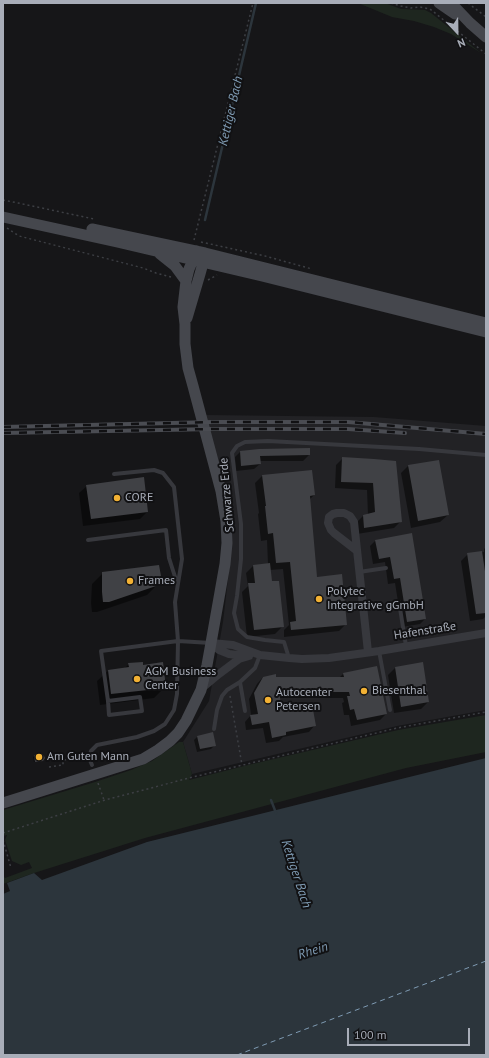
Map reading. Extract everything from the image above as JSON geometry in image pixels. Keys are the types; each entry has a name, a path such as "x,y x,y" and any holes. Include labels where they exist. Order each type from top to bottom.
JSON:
{"street":[{"path":"440,3 470,23"},
{"path":"451,3 486,37"},
{"path":"3,212 74,225 199,253 486,323"},
{"path":"3,217 154,251 199,253 486,332"},
{"path":"154,251 175,266 186,281"},
{"path":"3,803 143,759 158,750 178,733 186,721 201,690 207,665 225,564 227,543 226,521 221,492 188,368 185,344 183,307 186,281 189,269 199,253"},
{"path":"185,324 199,253"},
{"path":"356,550 331,530 328,523 329,517 332,514 337,512 350,516 354,526 368,652"},
{"name":"Hafenstraße","path":"201,690 238,659 249,656 260,655 289,658 329,658 486,633"},
{"name":"Hafenstraße","path":"211,643 233,645 260,655"},
{"name":"Hafenstraße","path":"211,643 219,650 229,654 249,656"}],"lane":[{"name":"Schwarze Erde","path":"289,658 284,642 247,637 238,629 235,618 234,613 241,559 241,524 232,453 237,446 245,442 268,441 419,449 486,455"},
{"path":"92,765 89,758 91,751 97,745 137,737 154,731 165,724 174,710 177,694 178,641 175,602 182,559 174,487 163,473 154,470 114,474"},
{"path":"88,540 166,530 169,558 178,585"},
{"path":"359,572 386,568"},
{"path":"399,602 406,646"},
{"path":"108,701 140,697 142,711 109,715 101,651 178,641 211,643"},
{"path":"379,651 390,710"},
{"path":"214,729 217,710 222,696 227,690 240,682 255,668 260,655"},
{"path":"240,682 245,711"}],"path":[{"path":"199,253 253,3"},
{"path":"391,3 411,8 420,7 430,9 486,54"},
{"path":"468,3 486,17"},
{"path":"3,227 8,228 20,236 173,277"},
{"path":"227,690 230,693 242,765"},
{"path":"3,833 105,800 193,777 397,728 486,712"},
{"path":"49,767 63,765 63,760 89,758"},
{"path":"98,783 105,800"},
{"path":"3,840 11,868"}],"shaded area":[{"path":"358,3 385,3 401,9 425,10 431,13 481,53 451,34 434,27 414,21 392,17"},
{"path":"205,415 374,417 486,426 486,710 397,726 192,774 183,742 209,701 223,622 230,562"},
{"path":"486,715 486,752 406,768 145,838 3,884 3,876 5,878 32,868 29,862 21,865 12,861 5,840 7,835 3,836 3,810 131,770 152,761 179,742 183,742 192,774 189,780 398,730"}],"water":[{"name":"Rhein","path":"486,758 486,1055 3,1055 3,894 10,891 7,883 34,873 42,880 147,842"}],"building":[{"path":"310,448 310,455 260,456 261,464 241,466 240,451"},
{"path":"342,457 396,461 402,522 364,528 363,515 375,512 373,483 341,482"},
{"path":"439,460 449,515 418,521 408,465"},
{"path":"312,470 315,495 310,496 317,577 342,574 347,625 291,630 290,622 296,621 290,562 276,563 273,533 268,534 262,475"},
{"name":"CORE","path":"144,477 148,512 91,519 86,485"},
{"path":"412,533 426,619 407,622 400,578 394,579 390,557 379,559 375,540"},
{"path":"482,551 486,578 486,613 476,614 467,553"},
{"path":"270,563 272,581 279,581 284,627 254,630 248,583 255,583 253,565"},
{"name":"Frames","path":"159,565 161,576 158,577 159,585 109,602 103,602 102,572"},
{"name":"AGM Business Center","path":"143,662 143,665 163,662 166,688 111,694 108,670 129,667 128,663"},
{"path":"423,662 429,702 401,707 395,667"},
{"path":"377,666 387,714 357,720 354,709 350,710 347,696 350,696 349,692 279,692 282,710 312,704 316,726 286,732 286,735 272,738 269,722 252,725 250,715 258,714 254,693 263,677 276,674 276,677 344,677 343,673"},
{"path":"213,732 216,746 200,749 197,736"},
{"name":"Am Guten Mann","path":"42,754 45,758 43,761 35,762 34,755"}],"waterway":[{"name":"Kettiger Bach","path":"205,220 256,3"},
{"name":"Kettiger Bach","path":"271,800 276,813"}],"ferry route":[{"path":"237,1055 486,961"}],"railway":[{"path":"3,427 214,422 348,422 486,434"},
{"path":"3,433 214,429 348,429 405,433"}],"place":[{"name":"CORE","path":"117,498"},
{"name":"Frames","path":"130,581"},
{"name":"Polytec Integrative gGmbH","path":"319,599"},
{"name":"AGM Business Center","path":"137,679"},
{"name":"Biesenthal","path":"364,691"},
{"name":"Autocenter Petersen","path":"268,700"},
{"name":"Am Guten Mann","path":"39,757"}]}
